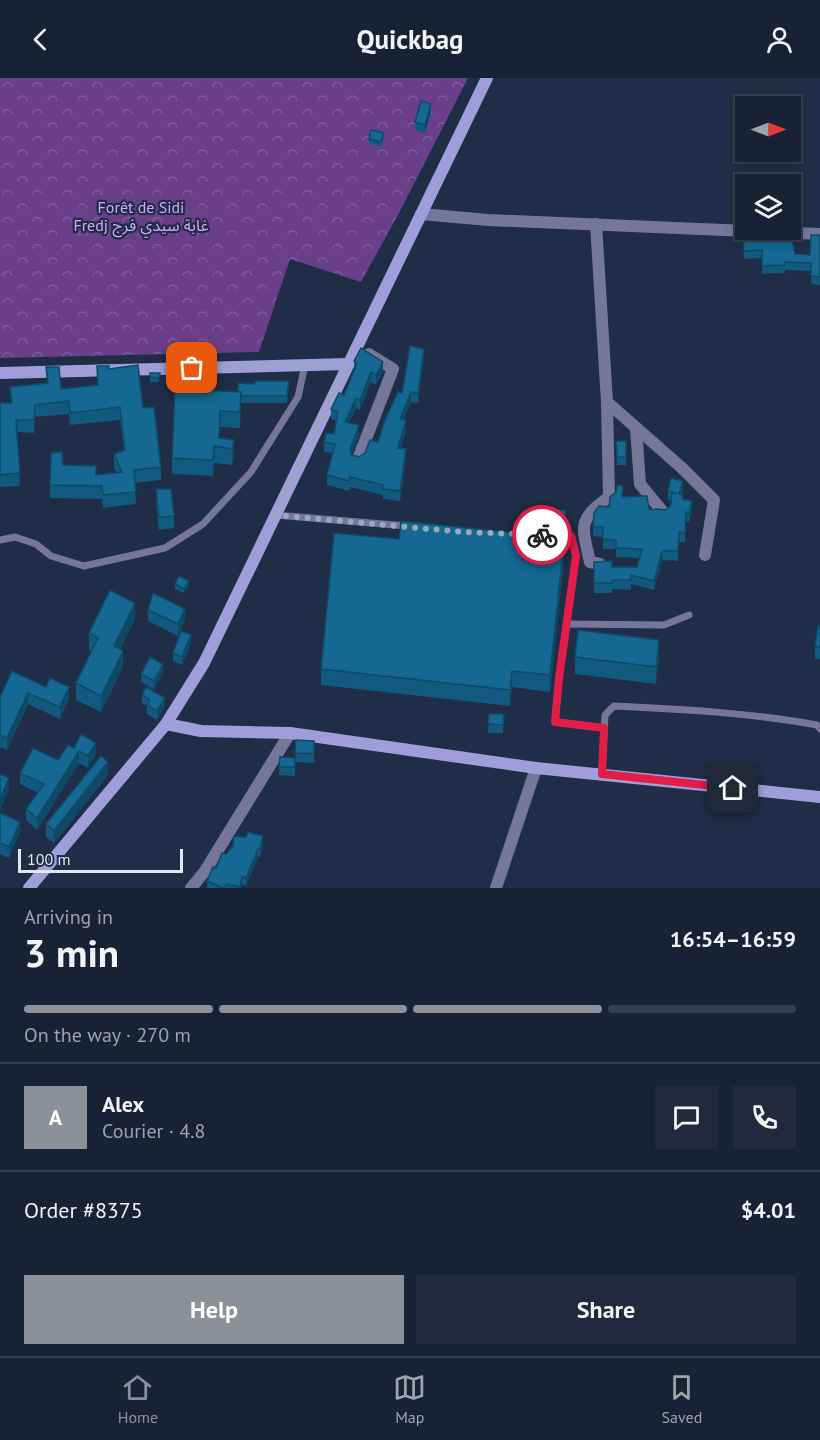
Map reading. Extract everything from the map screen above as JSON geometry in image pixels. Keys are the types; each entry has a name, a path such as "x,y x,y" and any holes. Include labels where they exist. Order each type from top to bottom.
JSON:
{"main road":[{"path":"29,888 166,724 204,663 487,78"},
{"path":"0,373 348,364"},
{"path":"166,724 201,731 290,733 536,768 820,797"}],"street":[{"path":"421,214 820,234"},
{"path":"596,224 607,402 609,497 590,511 585,519 585,535 590,562 600,564"},
{"path":"357,345 393,369 358,459"},
{"path":"607,402 682,468 714,500 705,555"},
{"path":"636,428 640,484 663,512"},
{"path":"191,888 205,871 290,733"},
{"path":"496,888 536,768"}],"lane":[{"path":"0,540 15,537 36,544 51,556 84,566 165,548 203,524 251,472 298,397 305,365"},
{"path":"275,515 417,527"},
{"path":"547,535 571,536 576,556 555,722 604,728"},
{"path":"567,624 664,625 689,615"},
{"path":"602,774 605,715 614,706 792,720 817,725 820,729"}],"green space":[{"name":"Forêt de Sidi Fredj غابة سيدي فرج","path":"0,78 468,78 361,282 290,259 259,352 0,358"}],"building":[{"path":"421,101 431,104 425,125 415,122"},
{"path":"371,130 384,133 381,142 369,139"},
{"path":"811,235 820,235 820,277 811,276 811,263 785,262 785,265 762,266 762,250 744,251 743,240 792,240 795,254 810,255"},
{"path":"410,346 424,349 418,393 411,392 400,419 406,420 398,448 406,449 400,491 383,489 383,485 350,477 349,481 327,475 335,444 324,442 326,433 334,434 338,412 331,409 339,393 344,395 357,363 354,361 361,348 383,362 376,375 371,372 360,400 356,398 345,422 359,425 350,450 352,455 359,457 365,453 370,440 378,442 398,392 402,393"},
{"path":"138,365 143,408 154,407 161,467 134,470 136,492 103,495 102,486 50,485 51,453 62,452 63,465 96,466 96,475 122,472 114,454 125,450 120,407 70,413 69,401 35,405 34,420 16,420 20,473 0,475 0,403 12,403 10,387 48,383 46,367 59,367 61,389 98,385 97,366 109,366 109,369"},
{"path":"193,368 205,368 204,375 193,375"},
{"path":"150,373 160,373 159,378 150,377"},
{"path":"255,381 289,381 287,396 241,396 241,392 238,392 238,383 255,384"},
{"path":"175,389 241,392 240,412 220,411 219,438 234,440 232,449 214,446 213,460 172,458"},
{"path":"616,441 626,441 626,457 617,457"},
{"path":"671,478 683,481 679,494 683,495 682,499 692,501 689,513 686,512 685,533 679,532 678,551 662,551 654,581 631,575 631,580 594,583 594,562 612,561 612,567 637,567 642,549 616,548 616,540 603,539 603,527 593,527 594,513 599,506 609,507 610,497 616,492 617,485 623,486 622,497 647,496 649,510 665,510 671,505 672,492 668,491"},
{"path":"156,489 171,489 174,516 159,517"},
{"path":"557,510 566,510 565,521 556,520"},
{"path":"401,521 536,535 537,528 565,533 550,675 512,671 510,690 321,669 334,533 399,539"},
{"path":"179,576 189,581 184,589 175,584"},
{"path":"110,590 135,603 114,646 123,651 101,696 76,683 98,638 89,633"},
{"path":"153,593 185,609 178,624 148,610"},
{"path":"818,626 820,626 820,647 815,646"},
{"path":"578,630 659,640 656,667 575,657"},
{"path":"181,631 191,635 182,657 173,653"},
{"path":"150,657 163,664 154,681 141,674"},
{"path":"12,671 46,687 50,678 69,687 60,707 28,693 7,738 0,735 0,697"},
{"path":"146,687 165,698 157,711 147,705 150,700 142,695"},
{"path":"489,714 504,714 503,725 488,724"},
{"path":"81,734 96,743 88,756 79,751 37,818 26,809 44,784 20,773 33,748 58,760 68,745 74,748"},
{"path":"296,740 314,741 314,754 295,753"},
{"path":"101,756 108,762 54,831 46,824"},
{"path":"280,757 295,758 295,767 279,767"},
{"path":"0,774 9,778 0,800"},
{"path":"0,813 20,822 9,847 0,843"},
{"path":"248,832 263,836 260,849 258,849 246,878 242,876 240,887 226,884 223,888 207,881 222,853 226,854 233,846 234,836 246,837"}],"way so far":[{"path":"192,368 348,364 275,515 463,532 542,535"}],"route":[{"path":"542,535 571,536 576,556 555,722 604,728 602,774 733,788"}]}
